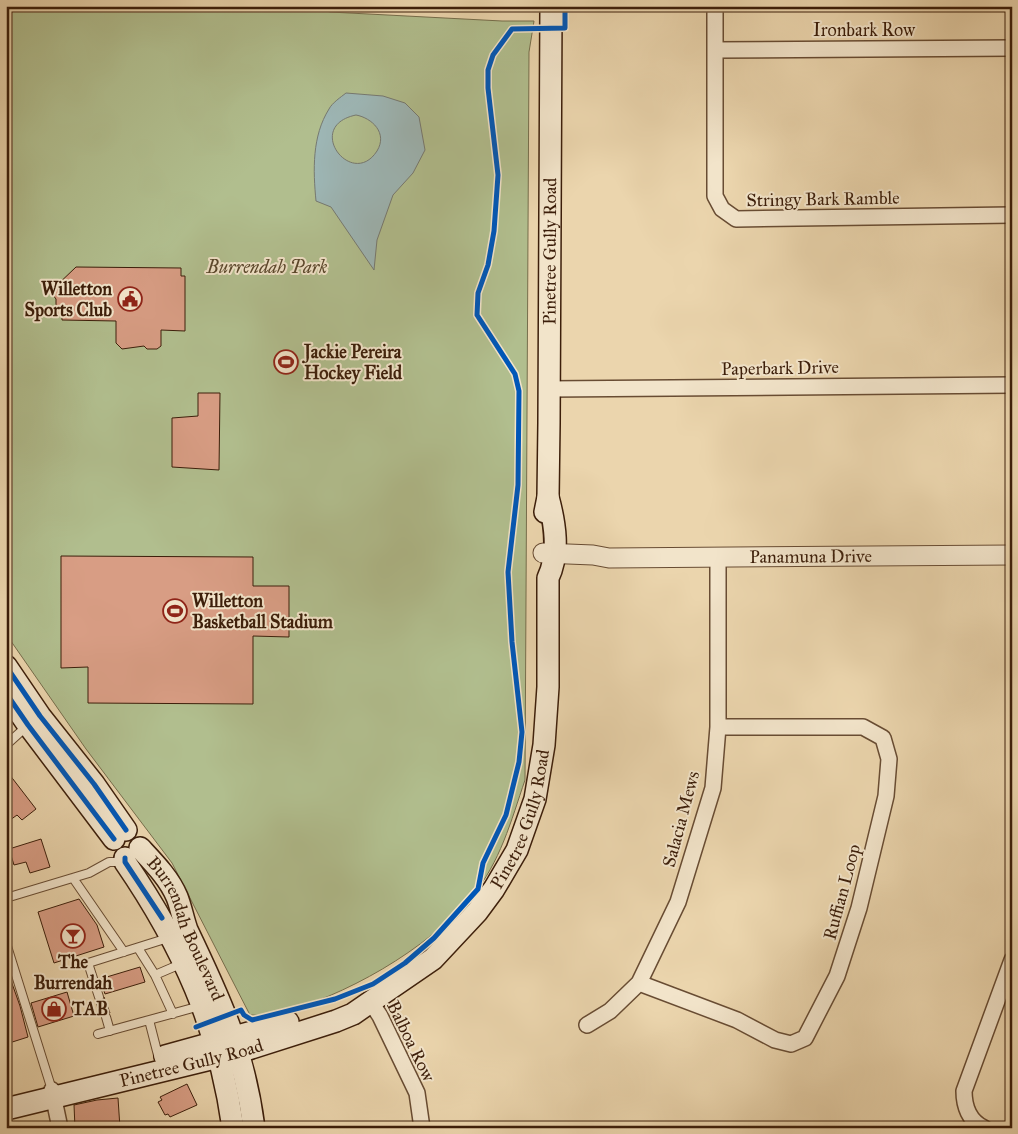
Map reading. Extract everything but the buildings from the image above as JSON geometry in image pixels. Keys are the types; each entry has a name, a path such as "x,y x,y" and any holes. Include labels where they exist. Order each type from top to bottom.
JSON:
{"main road":[{"name":"Pinetree Gully Road","path":"6,1109 52,1091 353,1014 370,1001 404,981 433,959 446,946 477,912 517,850 535,799 544,745 548,687 548,563 555,523 548,497 551,6"},
{"path":"6,666 34,721"},
{"path":"6,693 34,721 120,834 115,850 130,856"},
{"name":"Burrendah Boulevard","path":"130,856 172,936 202,1006 245,1072 254,1128"},
{"name":"Burrendah Boulevard","path":"130,856 157,866 177,897 186,928 225,1009 233,1128"},
{"name":"Pinetree Gully Road","path":"6,1096 52,1091"}],"street":[{"name":"Stringy Bark Ramble","path":"715,6 715,196 722,209 736,218 1012,215"},
{"name":"Ironbark Row","path":"716,50 1012,48"},
{"name":"Paperbark Drive","path":"549,389 1012,385"},
{"name":"Panamuna Drive","path":"548,563 593,555 609,558 1012,555"},
{"name":"Salacia Mews","path":"586,1025 610,1011 639,983 678,902 713,788 718,727 718,557"},
{"name":"Ruffian Loop","path":"639,983 737,1020 775,1040 791,1044 804,1038 837,976 859,908 886,796 889,759 883,738 863,727 718,727"},
{"path":"984,1128 978,1125 964,1107 964,1091 1012,960"},
{"name":"Balboa Row","path":"370,1001 380,1016 417,1093 422,1128"},
{"path":"52,1091 60,1128"}],"lane":[{"path":"6,745 34,721"},
{"path":"6,898 73,878 109,862 130,856"},
{"path":"73,878 124,952"},
{"path":"99,997 86,964 172,936"},
{"path":"6,943 52,1091"},
{"path":"138,948 155,975 173,1014"},
{"path":"155,975 184,962"},
{"path":"98,1034 202,1006"},
{"path":"106,1017 110,1031"},
{"path":"149,1020 160,1064"}],"green space":[{"name":"Burrendah Park","path":"6,6 311,6 330,12 534,21 529,52 525,780 504,841 490,870 472,896 453,916 432,935 383,969 329,996 273,1015 250,1015 172,863 86,749 6,634"}],"water":[{"path":"346,93 383,96 405,103 419,117 425,150 413,173 393,195 377,240 374,270 331,207 316,201 314,165 319,130 330,107","holes":["356,115 368,119 377,127 381,138 377,151 367,161 356,163 345,160 337,152 333,142 333,131 341,121"]}],"cycle path":[{"path":"196,1027 241,1010 244,1015 252,1020 335,999 373,984 405,963 434,938 478,889 483,863 506,815 519,762 522,732 512,642 508,572 518,485 519,391 515,374 477,315 478,293 488,265 494,231 498,175 488,88 488,70 493,55 512,29 565,28 565,6"},
{"path":"6,666 40,716 94,784 126,830"},
{"path":"6,693 114,839"},
{"path":"125,858 125,862 162,918"}],"place":[{"name":"Willetton Sports Club","path":"130,299"},
{"name":"Jackie Pereira Hockey Field","path":"286,362"},
{"name":"Willetton Basketball Stadium","path":"175,611"},
{"name":"The Burrendah","path":"73,936"},
{"name":"TAB","path":"54,1009"}]}
